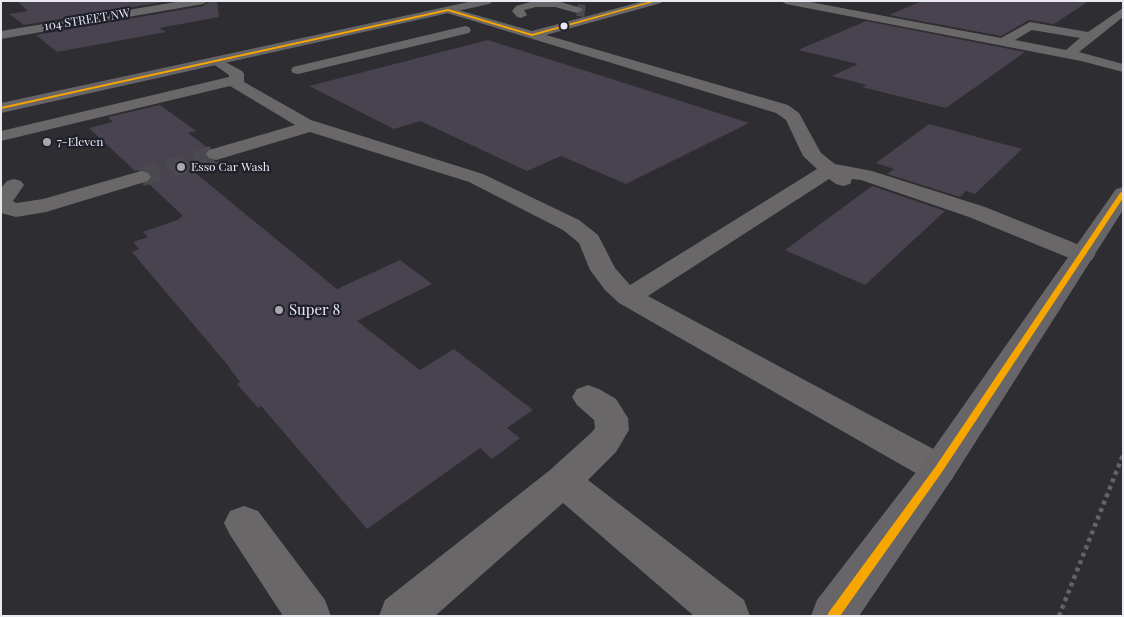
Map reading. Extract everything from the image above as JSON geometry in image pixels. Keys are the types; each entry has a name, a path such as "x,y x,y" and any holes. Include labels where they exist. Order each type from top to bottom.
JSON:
{"highway":[{"path":"1,108 489,1"},
{"path":"834,616 939,469 1123,193"}],"street":[{"name":"104 STREET NW","path":"1,35 203,1"},
{"path":"532,35 657,1"},
{"path":"786,1 1075,56 1123,68"},
{"path":"521,15 518,11 520,8 542,3 603,16"},
{"path":"858,15 875,8"},
{"path":"448,10 782,109 793,117 813,156 842,180 859,188 966,224 1083,255"},
{"path":"1075,56 1090,36 1123,11"},
{"path":"1003,42 1030,26 1090,36"},
{"path":"298,70 464,30"},
{"path":"1075,56 1123,62"},
{"path":"216,61 237,74 235,80 237,85 286,114 311,126 476,178 571,224 590,240 603,270 629,298 939,469"},
{"path":"1,136 235,80"},
{"path":"216,154 311,126"},
{"path":"629,298 831,169"},
{"path":"14,185 2,200 6,208 16,210 46,205 141,177"},
{"path":"401,616 563,481 604,442 612,430 611,418 604,408 588,397"},
{"path":"563,481 728,616"},
{"path":"244,523 309,616"}],"path":[{"path":"1059,616 1123,455"}],"building":[{"path":"17,1 169,1 24,25 9,14 28,11"},
{"path":"210,1 217,1 219,17 159,28 166,32 57,52 36,35 203,6"},
{"path":"922,1 1089,1 1054,24 1029,20 1001,36 889,15"},
{"path":"866,21 1025,52 946,108 862,87 867,85 832,76 858,64 798,50"},
{"path":"488,40 749,123 626,184 561,156 527,171 420,121 394,129 309,86"},
{"path":"160,105 196,131 188,133 208,148 204,154 208,159 215,162 225,161 193,171 337,289 400,260 432,284 357,321 420,370 454,349 533,410 507,428 520,438 492,459 480,448 367,529 261,406 258,408 237,384 240,382 231,369 132,252 139,249 133,242 148,237 143,232 180,219 183,216 148,183 153,177 150,172 142,169 135,171 89,128 113,122 108,117"},
{"path":"929,124 1022,149 975,194 966,191 960,197 887,174 894,169 876,163"},
{"path":"872,186 945,211 865,285 785,250"}],"tunnel":[{"path":"577,10 585,11"},
{"path":"141,177 216,154"}],"transit line":[{"path":"1,108 448,10 532,35 656,1"},
{"path":"833,616 939,469 1123,193"}],"place":[{"name":"7-Eleven","path":"47,142"},
{"name":"Esso Car Wash","path":"181,167"},
{"name":"Super 8","path":"279,310"}]}
